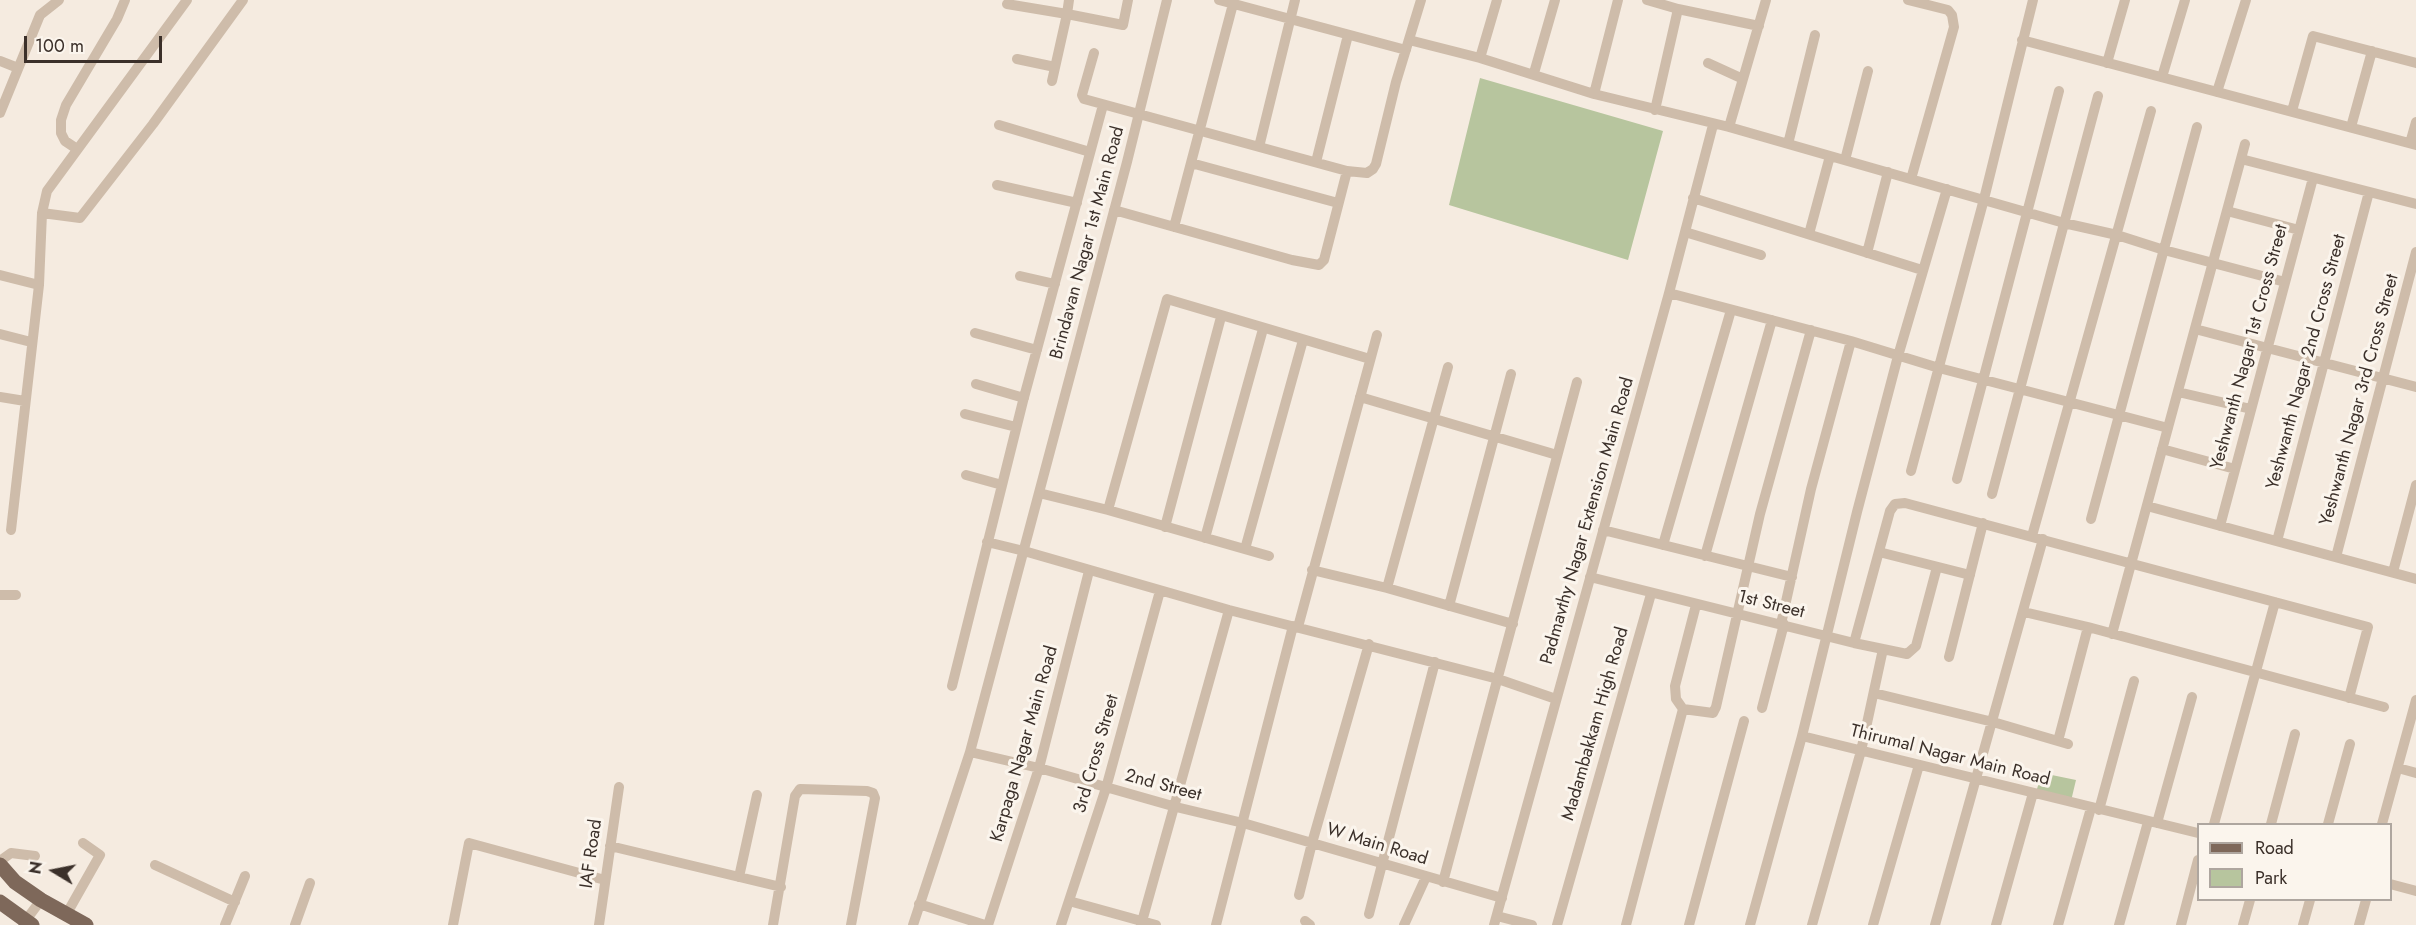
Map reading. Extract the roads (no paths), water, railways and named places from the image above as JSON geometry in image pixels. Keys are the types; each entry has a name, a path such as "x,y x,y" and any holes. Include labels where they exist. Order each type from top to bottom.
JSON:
{"main road":[{"path":"0,863 15,882 41,900 86,925"},
{"path":"0,902 27,924"}],"street":[{"path":"0,113 40,15 59,0"},
{"path":"77,149 65,141 61,133 61,120 66,105 117,19 125,0"},
{"path":"11,530 39,285 42,213 47,191 187,0"},
{"path":"42,213 80,218 153,124 243,0"},
{"path":"1052,81 1069,0"},
{"path":"1007,4 1123,25 1128,0"},
{"name":"Brindavan Nagar 1st Main Road","path":"913,925 970,752 1114,210 1167,0"},
{"path":"1220,0 1348,35 1480,58 1534,73 1594,94 1713,125 1729,127 2064,223 2117,235 2285,282"},
{"path":"1259,147 1295,0"},
{"path":"1094,53 1082,95 1084,99 1347,171 1367,173 1373,170 1420,0"},
{"path":"1480,58 1497,0"},
{"path":"1534,73 1555,0"},
{"path":"1594,94 1618,0"},
{"path":"1647,0 1759,26"},
{"path":"1729,127 1766,0"},
{"path":"1908,0 1948,10 1952,15 1954,27 1911,179"},
{"path":"1911,471 1984,199 2033,0"},
{"path":"2107,63 2125,0"},
{"path":"2162,77 2185,0"},
{"path":"2217,92 2246,0"},
{"path":"1174,227 1233,4"},
{"path":"1655,110 1678,9"},
{"path":"1317,162 1348,35"},
{"path":"1788,144 1815,35"},
{"path":"2292,111 2313,36 2416,63"},
{"path":"2022,40 2413,144 2416,122"},
{"path":"2351,127 2372,51"},
{"path":"1017,59 1055,67"},
{"path":"0,61 18,68"},
{"path":"1708,63 1743,79"},
{"path":"1845,160 1868,72"},
{"path":"1957,479 2059,92"},
{"path":"1992,494 2022,390 2098,96"},
{"path":"952,686 1016,427 1103,105"},
{"path":"1935,925 2024,612 2038,537 2070,402 2151,111"},
{"path":"999,125 1090,152"},
{"name":"Padmavthy Nagar Extension Main Road","path":"1495,921 1669,293 1713,125"},
{"path":"2091,519 2197,127"},
{"path":"2112,634 2245,144"},
{"path":"1809,234 1830,156"},
{"path":"2241,159 2416,204"},
{"path":"1191,163 1338,203"},
{"path":"1114,210 1292,260 1318,265 1324,260 1347,171"},
{"path":"1868,253 1888,172"},
{"name":"Yeshwanth Nagar 1st Cross Street","path":"2220,526 2313,178"},
{"path":"997,185 1077,203"},
{"path":"1750,925 1802,736 1898,356 1947,189"},
{"name":"Yeshwanth Nagar 2nd Cross Street","path":"2277,541 2369,192"},
{"path":"1693,198 1922,270"},
{"path":"2227,211 2299,230"},
{"path":"1685,232 1761,255"},
{"name":"Yeshwanth Nagar 3rd Cross Street","path":"2336,557 2416,252"},
{"path":"0,274 39,285"},
{"path":"1020,276 1055,284"},
{"path":"1669,293 1851,341 1982,380 2168,428"},
{"path":"1108,510 1167,299 1221,317 1370,359"},
{"path":"1663,545 1731,310"},
{"path":"1166,526 1221,317"},
{"path":"1705,556 1772,320"},
{"path":"1205,538 1263,329"},
{"path":"2195,329 2416,387"},
{"path":"1696,605 1675,686 1676,699 1683,709 1713,713 1760,514 1810,330"},
{"path":"975,333 1037,350"},
{"path":"0,334 31,342"},
{"path":"1216,925 1377,335"},
{"path":"1245,549 1303,340"},
{"path":"1762,708 1783,624 1811,489 1851,341"},
{"path":"1386,588 1448,367"},
{"path":"1449,606 1511,374"},
{"path":"1443,882 1577,382"},
{"path":"976,384 1024,398"},
{"path":"2178,392 2251,409"},
{"path":"0,397 25,402"},
{"path":"1360,397 1557,455"},
{"path":"966,414 1016,427"},
{"path":"2162,449 2235,469"},
{"path":"966,475 1002,485"},
{"path":"2393,573 2415,492"},
{"path":"1039,493 1108,510 1269,556"},
{"path":"1854,643 1890,511 1894,504 1899,503 2038,537 2368,627 2349,698"},
{"path":"2147,506 2416,579"},
{"path":"1949,657 1983,523"},
{"path":"1603,530 1792,577"},
{"path":"987,542 1229,610 1369,644 1498,679 1556,699"},
{"path":"1879,552 1970,575"},
{"name":"1st Street","path":"1651,594 1907,654 1914,650 1937,567"},
{"path":"1312,570 1514,624"},
{"name":"Karpaga Nagar Main Road","path":"986,925 1039,768 1089,571"},
{"path":"1590,577 1651,594"},
{"name":"3rd Cross Street","path":"1062,925 1106,788 1160,591"},
{"name":"Madambakkam High Road","path":"1557,925 1651,594"},
{"path":"0,595 16,595"},
{"path":"2215,823 2275,602"},
{"path":"1142,923 1229,610"},
{"path":"2024,612 2088,627 2384,707"},
{"path":"1874,693 2063,742 2088,627"},
{"path":"1299,895 1369,644"},
{"path":"1812,925 1861,751 1883,649"},
{"path":"1369,914 1435,662"},
{"path":"2058,925 2134,681"},
{"path":"2119,925 2192,698"},
{"path":"2383,823 2416,703"},
{"path":"1626,925 1683,709"},
{"path":"1689,925 1744,721"},
{"path":"2272,823 2295,734"},
{"name":"Thirumal Nagar Main Road","path":"1802,736 2197,833"},
{"path":"2329,823 2350,744"},
{"name":"2nd Street","path":"970,752 1039,768 1176,807 1243,823"},
{"path":"1873,925 1919,765"},
{"path":"2398,768 2416,773"},
{"name":"IAF Road","path":"599,925 618,787"},
{"path":"773,925 797,791 800,789 867,790 873,793 875,805 851,925"},
{"path":"1996,925 2033,793"},
{"path":"739,877 757,795"},
{"name":"W Main Road","path":"1243,823 1502,898"},
{"path":"66,915 100,855 83,843"},
{"path":"453,925 469,843 605,880"},
{"path":"610,846 781,887"},
{"path":"0,863 11,853 35,856"},
{"path":"155,865 235,902"},
{"path":"2181,925 2197,867"},
{"path":"226,924 245,876"},
{"path":"1404,925 1426,877"},
{"path":"295,925 310,883"},
{"path":"2392,884 2416,891"},
{"path":"27,924 41,900"},
{"path":"1069,901 1156,925"},
{"path":"2243,925 2250,901"},
{"path":"2303,925 2310,901"},
{"path":"2360,925 2367,901"},
{"path":"920,904 986,925"},
{"path":"1495,921 1532,925"}]}
